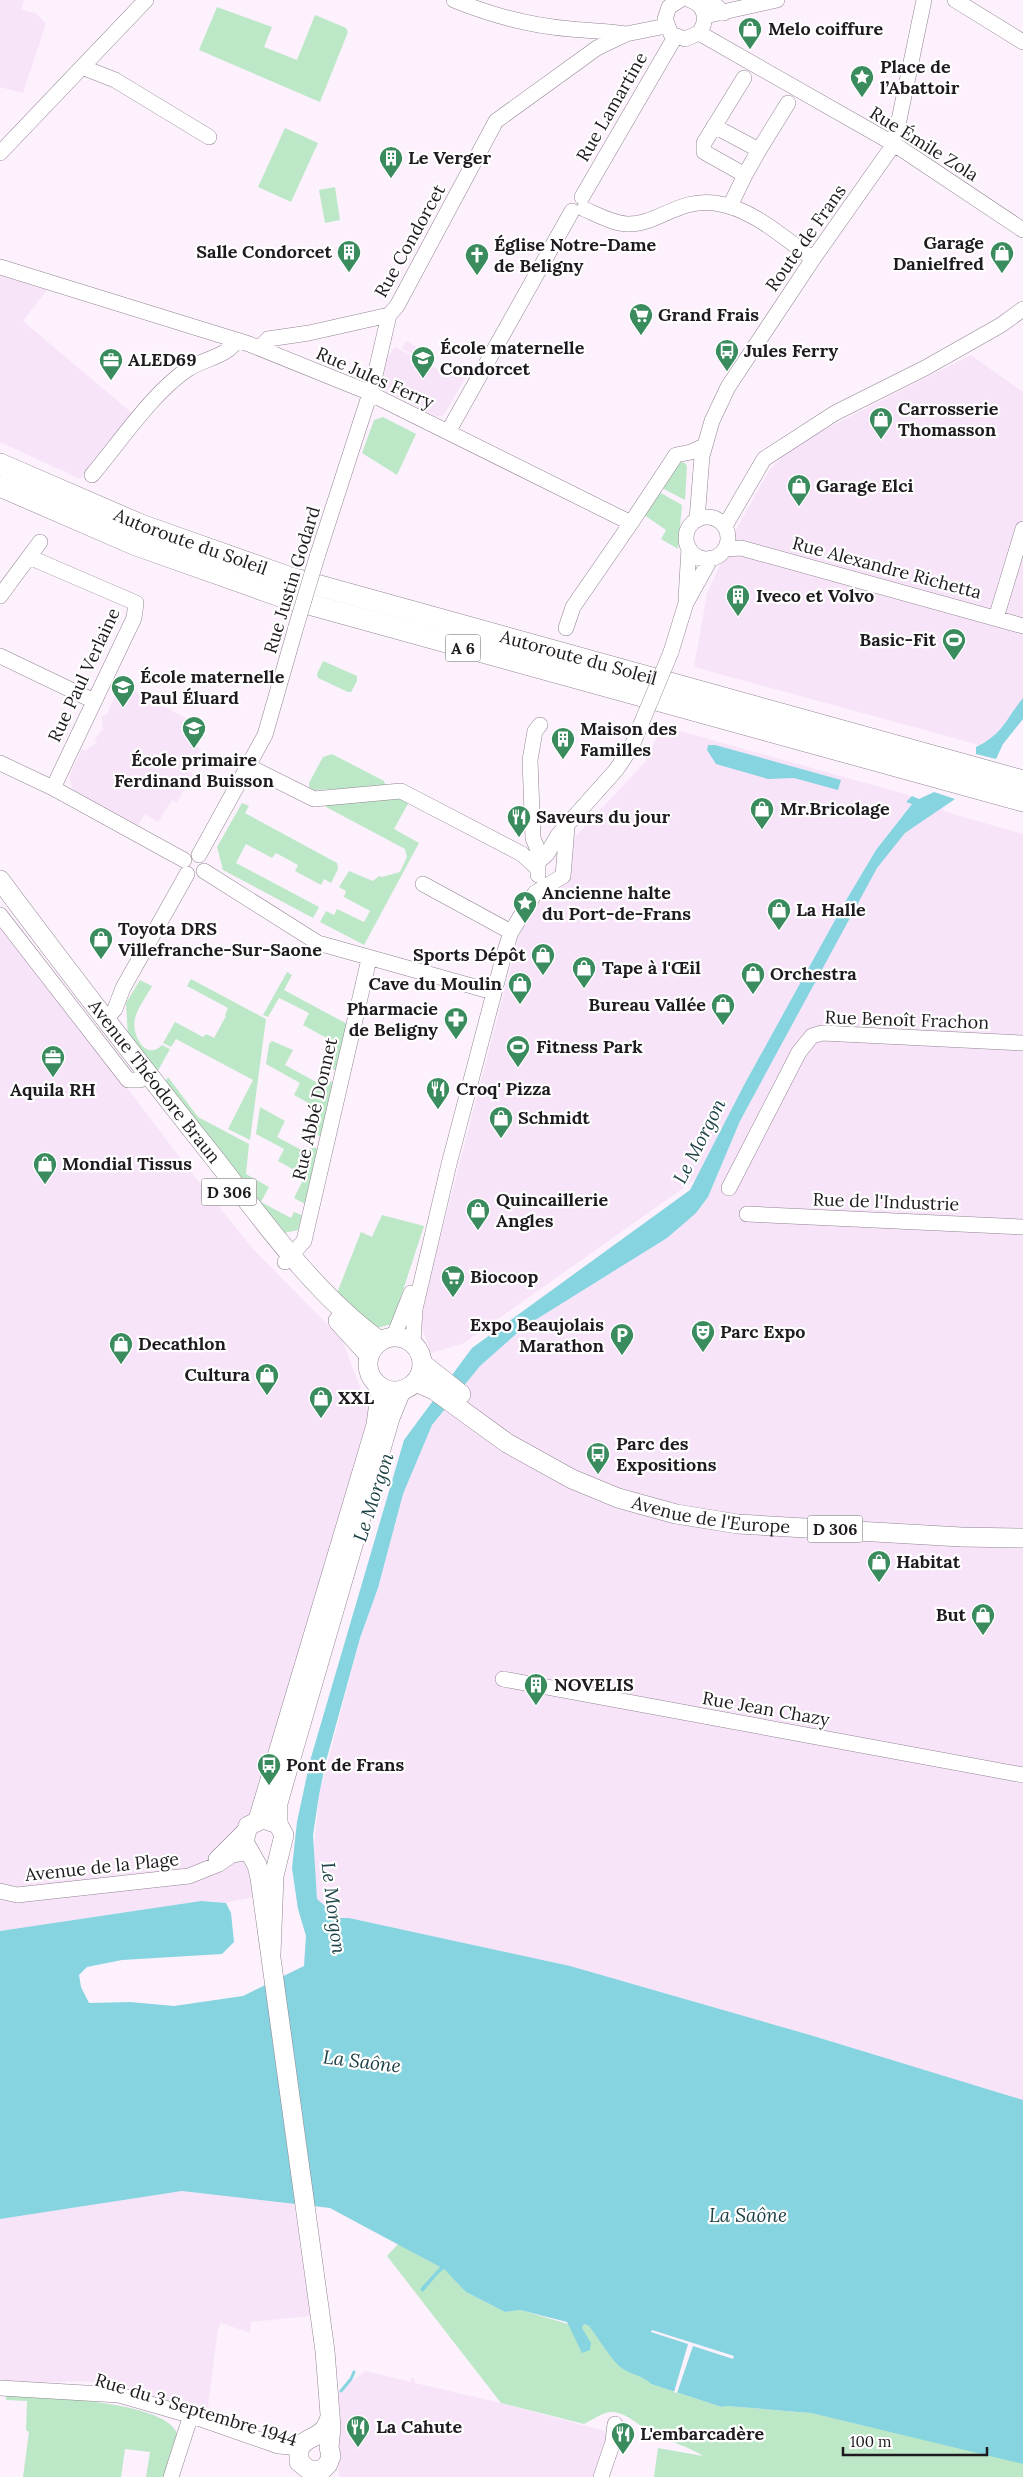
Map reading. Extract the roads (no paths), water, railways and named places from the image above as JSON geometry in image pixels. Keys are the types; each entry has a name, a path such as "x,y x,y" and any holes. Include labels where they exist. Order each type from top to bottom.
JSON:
{"highway":[{"name":"Autoroute du Soleil","path":"0,464 150,529 288,577 1023,781"},
{"name":"Autoroute du Soleil","path":"0,486 127,542 292,600 1023,801"}],"main road":[{"name":"Avenue Théodore Braun","path":"0,880 92,1003 96,1024 288,1260"},
{"name":"Avenue Théodore Braun","path":"0,898 140,1080 288,1260 381,1344"},
{"path":"270,1954 274,1876 279,1852 284,1841 284,1835 278,1824 278,1803 390,1418 423,1364 420,1352 412,1342 381,1344 369,1373 381,1387 389,1391 409,1386"},
{"name":"Avenue de l'Europe","path":"423,1364 437,1384 511,1434 537,1461 572,1479 618,1498 703,1520 746,1525 1020,1538"},
{"name":"Avenue de l'Europe","path":"409,1386 437,1384"},
{"path":"316,2460 330,2417 326,2350 260,1878 251,1854 244,1842 251,1825 376,1425 381,1387"},
{"path":"251,1825 268,1819 278,1824"},
{"path":"251,1854 263,1859 279,1852"}],"street":[{"path":"0,153 146,0"},
{"path":"454,0 482,11 579,29 626,34"},
{"path":"690,0 703,10 705,16 703,28 690,39 671,31 666,12 669,6 690,0"},
{"path":"710,0 724,13"},
{"path":"705,16 777,0"},
{"name":"Route de Frans","path":"697,520 700,466 698,449 728,387 813,259 894,144 924,0"},
{"path":"955,0 1023,42"},
{"path":"579,29 590,52"},
{"name":"Rue Condorcet","path":"370,393 389,315 402,298 496,121 590,52 626,34 671,31"},
{"name":"Rue Lamartine","path":"448,432 580,205 671,31"},
{"name":"Rue Émile Zola","path":"699,33 894,144 1023,230"},
{"path":"82,67 115,80 209,137"},
{"path":"744,78 704,143 704,152 744,175"},
{"path":"730,206 744,175 788,103"},
{"path":"714,126 759,150"},
{"path":"580,205 613,221 626,224 650,219 684,204 704,202 730,206 746,212 813,259"},
{"name":"Rue Jules Ferry","path":"0,267 260,348 370,393 631,522"},
{"path":"690,548 697,555 711,558 717,556 764,459 835,412 925,368 1001,325 1023,309"},
{"name":"Rue Condorcet","path":"260,348 268,339 309,333 389,315"},
{"path":"92,475 168,386 187,370 211,357 225,353 232,339"},
{"name":"Rue Justin Godard","path":"198,855 265,734 317,557 370,393"},
{"path":"566,628 573,608 670,462 676,455 698,449"},
{"path":"686,603 690,548 687,536 692,524 697,520 713,518 726,538"},
{"path":"996,618 1023,529"},
{"name":"Rue Alexandre Richetta","path":"726,538 741,548 1023,626"},
{"path":"0,596 40,542"},
{"name":"Rue Paul Verlaine","path":"29,557 136,603 134,618 53,788"},
{"path":"511,932 511,920 518,903 540,863 558,836 624,759 641,724 670,652 686,603 711,558"},
{"path":"0,656 94,702"},
{"path":"540,725 535,730 530,760 533,838 540,863 542,880 549,883"},
{"path":"0,763 53,788 185,867 194,876 204,871"},
{"path":"248,766 314,799 401,791 540,863"},
{"path":"412,1342 414,1309 449,1164 493,992 511,932 535,893 549,883 557,882 564,876 566,868 563,860 567,827"},
{"path":"0,916 96,1024 115,1009 122,988 192,854 198,855 205,863 204,871"},
{"path":"540,863 556,855 563,860"},
{"path":"204,871 318,943 369,959 493,992"},
{"path":"423,884 511,932"},
{"name":"Rue Abbé Donnet","path":"288,1260 304,1241 369,959"},
{"path":"92,1003 107,999 122,988"},
{"name":"Rue Benoît Frachon","path":"729,1188 800,1052 812,1036 822,1033 1023,1043"},
{"name":"Rue de l'Industrie","path":"747,1214 1023,1227"},
{"path":"381,1344 435,1226"},
{"name":"Rue Jean Chazy","path":"503,1679 1023,1774"},
{"name":"Avenue de la Plage","path":"207,1869 251,1825"},
{"name":"Avenue de la Plage","path":"0,1891 18,1895 132,1884 190,1876 232,1855 251,1854"},
{"name":"Rue du 3 Septembre 1944","path":"0,2388 119,2395 278,2446 291,2447 316,2460"},
{"path":"171,2477 181,2449 196,2421"},
{"path":"602,2477 613,2442 615,2424"}],"water":[{"path":"1023,698 1023,719 1003,744 996,759 976,754 976,747 993,737"},
{"path":"708,745 715,745 841,780 838,790 794,778 768,779 716,764 707,750"},
{"name":"La Saône","path":"934,792 955,799 905,833 877,868 740,1121 708,1197 696,1213 667,1238 524,1327 480,1366 432,1425 403,1494 378,1588 360,1638 326,1761 313,1835 317,1899 339,1918 349,1918 570,1966 810,2035 1023,2100 1023,2464 811,2413 722,2407 651,2384 643,2378 621,2368 589,2326 584,2324 582,2328 591,2343 590,2350 582,2353 567,2322 520,2310 505,2312 466,2292 444,2269 423,2292 420,2289 440,2267 330,2208 182,2191 0,2219 0,1931 201,1901 226,1903 231,1913 234,1942 222,1954 122,1960 87,1967 79,1975 81,1987 89,2003 130,2002 174,2006 243,1996 304,1966 306,1936 298,1909 292,1868 297,1822 310,1761 404,1440 472,1348 690,1190 744,1085 845,902 876,850 912,804 906,802 912,796 919,799"}],"waterway":[{"path":"341,2391 354,2372"}],"place":[{"name":"Melo coiffure","path":"750,50"},
{"name":"Place de l’Abattoir","path":"862,98"},
{"name":"Le Verger","path":"391,179"},
{"name":"Salle Condorcet","path":"349,273"},
{"name":"Garage Danielfred","path":"1002,274"},
{"name":"Église Notre-Dame de Beligny","path":"477,276"},
{"name":"Grand Frais","path":"641,336"},
{"name":"Jules Ferry","path":"727,372"},
{"name":"École maternelle Condorcet","path":"423,379"},
{"name":"ALED69","path":"111,381"},
{"name":"Carrosserie Thomasson","path":"881,440"},
{"name":"Garage Elci","path":"799,507"},
{"name":"Iveco et Volvo","path":"738,617"},
{"name":"Basic-Fit","path":"954,661"},
{"name":"École maternelle Paul Éluard","path":"123,708"},
{"name":"École primaire Ferdinand Buisson","path":"194,749"},
{"name":"Maison des Familles","path":"563,760"},
{"name":"Mr.Bricolage","path":"762,830"},
{"name":"Saveurs du jour","path":"519,838"},
{"name":"Ancienne halte du Port-de-Frans","path":"525,924"},
{"name":"La Halle","path":"779,931"},
{"name":"Toyota DRS Villefranche-Sur-Saone","path":"101,960"},
{"name":"Sports Dépôt","path":"543,976"},
{"name":"Tape à l'Œil","path":"584,989"},
{"name":"Orchestra","path":"753,995"},
{"name":"Cave du Moulin","path":"520,1005"},
{"name":"Bureau Vallée","path":"723,1026"},
{"name":"Pharmacie de Beligny","path":"456,1040"},
{"name":"Fitness Park","path":"518,1068"},
{"name":"Aquila RH","path":"53,1078"},
{"name":"Croq' Pizza","path":"438,1110"},
{"name":"Schmidt","path":"501,1139"},
{"name":"Mondial Tissus","path":"45,1185"},
{"name":"Quincaillerie Angles","path":"478,1231"},
{"name":"Biocoop","path":"453,1298"},
{"name":"Parc Expo","path":"703,1353"},
{"name":"Expo Beaujolais Marathon","path":"622,1356"},
{"name":"Decathlon","path":"121,1365"},
{"name":"Cultura","path":"267,1396"},
{"name":"XXL","path":"321,1419"},
{"name":"Parc des Expositions","path":"598,1475"},
{"name":"Habitat","path":"879,1583"},
{"name":"But","path":"983,1636"},
{"name":"NOVELIS","path":"536,1706"},
{"name":"Pont de Frans","path":"269,1786"},
{"name":"La Cahute","path":"358,2448"},
{"name":"L'embarcadère","path":"623,2455"}],"water label":[{"name":"Le Morgon","path":"699,1141"},
{"name":"Le Morgon","path":"373,1497"},
{"name":"Le Morgon","path":"334,1908"}]}
